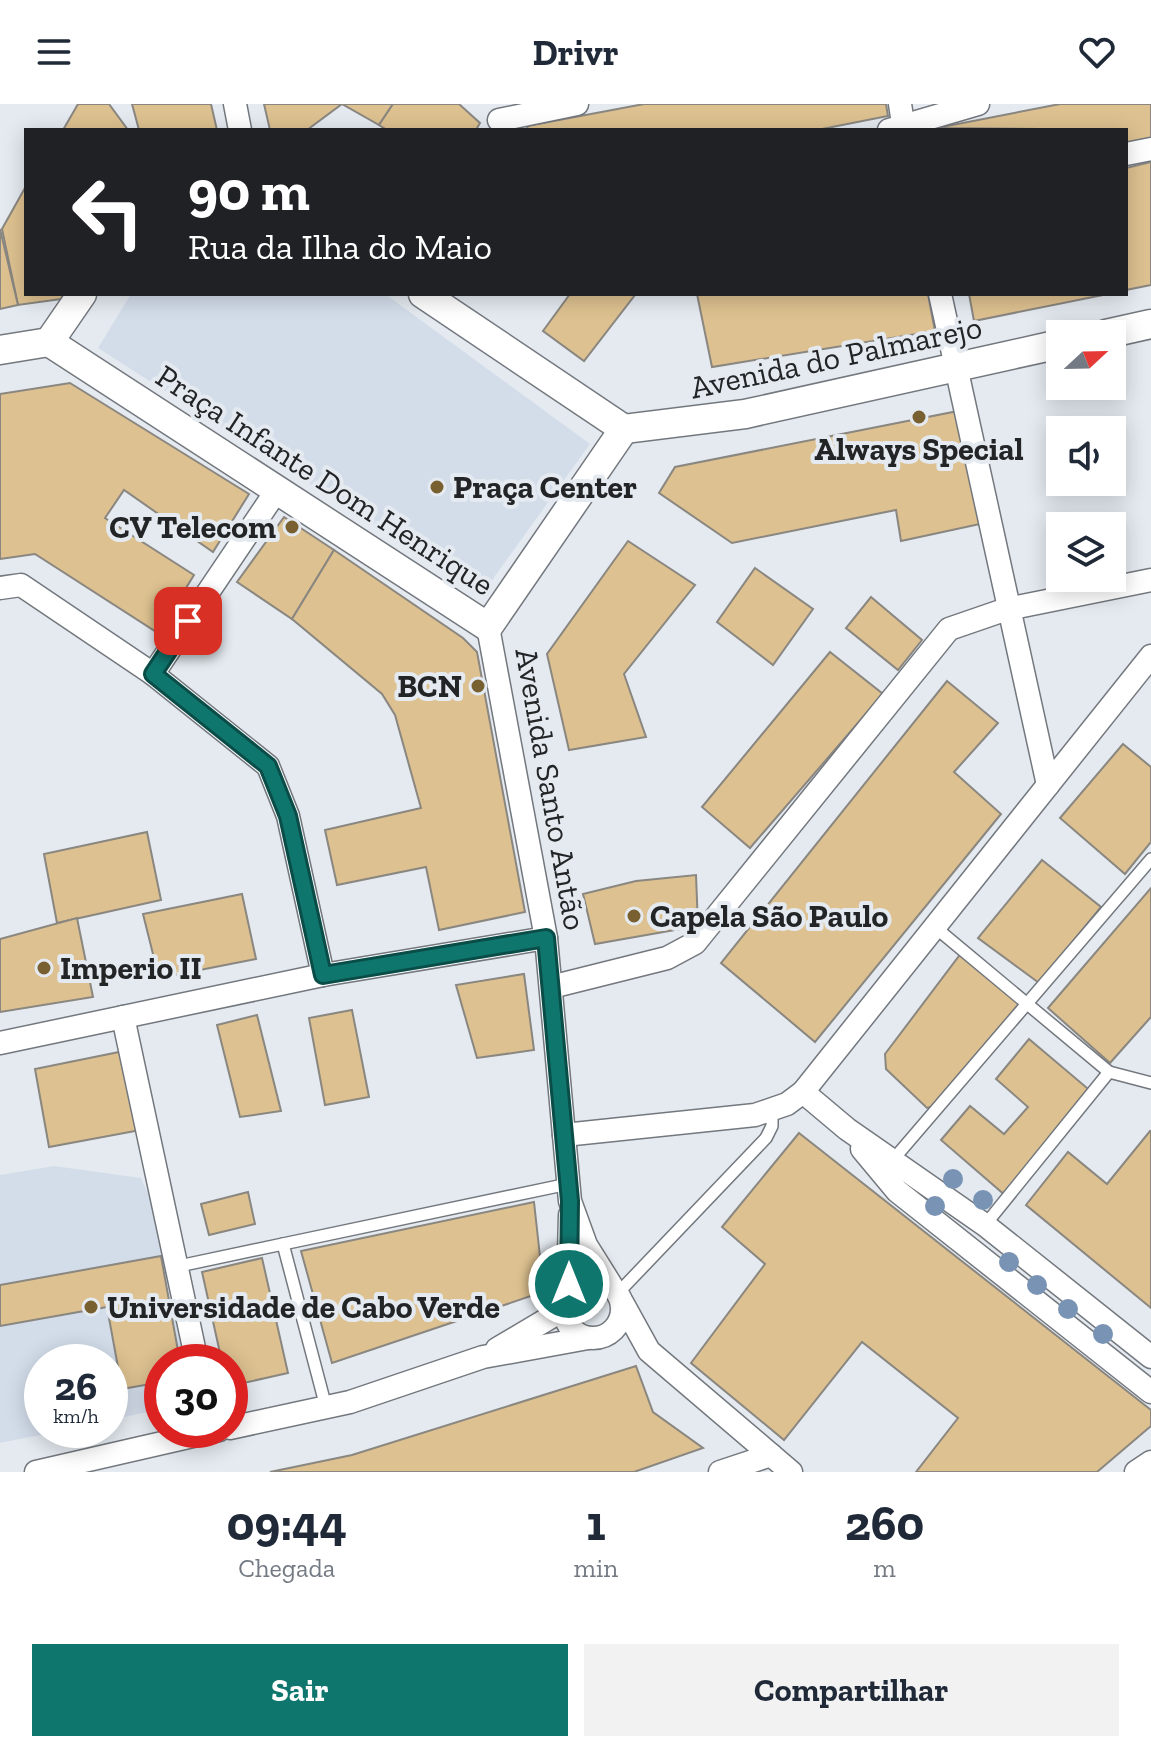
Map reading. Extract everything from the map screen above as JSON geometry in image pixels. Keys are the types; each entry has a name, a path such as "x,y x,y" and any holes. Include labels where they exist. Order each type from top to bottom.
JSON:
{"street":[{"path":"235,104 240,128"},
{"path":"495,121 577,104"},
{"path":"899,128 900,104"},
{"path":"902,128 978,104"},
{"path":"1128,154 1151,149"},
{"path":"0,350 49,342 81,296"},
{"path":"426,296 624,429"},
{"path":"940,296 1048,785"},
{"path":"1126,330 1151,324"},
{"name":"Praça Infante Dom Henrique","path":"49,342 488,627 624,429"},
{"name":"Avenida do Palmarejo","path":"624,429 745,414 1046,347"},
{"path":"153,674 277,490"},
{"path":"551,987 667,958 695,943 949,629 1007,609 1151,580"},
{"path":"0,588 21,585 153,674 268,766 288,816 323,975"},
{"name":"Avenida Santo Antão","path":"488,627 546,938 569,1193 566,1298"},
{"path":"564,1135 772,1111 803,1092 1151,656"},
{"path":"0,1043 323,975 546,938"},
{"path":"123,1017 194,1344"},
{"path":"803,1092 847,1129 985,1225 1151,1357"},
{"path":"847,1129 897,1191 1151,1392"},
{"name":"Avenida Santo Antão","path":"569,1193 586,1245 617,1293 640,1339 669,1371"},
{"path":"248,1424 326,1407 483,1357 592,1338 614,1331 620,1322 617,1293 602,1281 582,1282 546,1321 483,1357"},
{"path":"566,1298 564,1312 572,1329 638,1351 669,1371 791,1472"},
{"path":"36,1472 144,1447"},
{"path":"720,1472 771,1455"},
{"path":"1136,1472 1151,1462"}],"lane":[{"path":"892,1161 1151,859"},
{"path":"936,928 1109,1072 1151,1083"},
{"path":"985,1225 1109,1072"},
{"path":"617,1293 766,1138 772,1126 772,1111"},
{"path":"179,1266 283,1244 569,1193"},
{"path":"283,1244 326,1407"}],"shaded area":[{"name":"Praça Center","path":"130,296 388,296 590,444 482,594 98,348"},
{"name":"Universidade de Cabo Verde","path":"54,1166 141,1178 173,1251 188,1344 144,1344 144,1413 128,1416 128,1344 24,1344 24,1438 0,1443 0,1175"}],"building":[{"path":"78,104 109,104 127,128 64,128"},
{"path":"132,104 211,104 217,128 138,128"},
{"path":"264,104 342,104 310,128 270,128"},
{"path":"342,104 393,104 379,125"},
{"path":"393,104 459,104 480,123 477,128 384,128 379,125"},
{"path":"644,104 886,104 888,116 827,128 527,126"},
{"path":"1060,104 1151,104 1151,140 1128,144 1128,128 937,128"},
{"path":"1151,162 1151,285 1128,290 1128,168"},
{"path":"24,190 24,296 63,296 61,299 18,305 2,229"},
{"path":"0,229 18,305 0,309"},
{"path":"569,296 634,296 584,361 543,331"},
{"path":"697,296 928,296 935,331 712,367"},
{"path":"969,296 1098,296 974,321"},
{"path":"70,383 249,494 213,552 124,490 105,518 194,575 158,633 35,554 0,559 0,394"},
{"path":"958,411 980,524 901,541 896,510 732,543 659,493 675,467"},
{"path":"284,517 334,550 292,619 237,582"},
{"path":"628,541 695,585 624,674 646,737 569,750 547,654"},
{"path":"334,550 463,638 477,652 525,912 439,930 426,867 337,885 325,830 421,808 395,715 382,694 292,619"},
{"path":"755,568 813,609 773,665 717,622"},
{"path":"871,597 922,640 898,670 846,628"},
{"path":"830,652 883,694 750,848 702,807"},
{"path":"947,681 998,723 954,772 1001,814 815,1042 721,963"},
{"path":"1123,744 1151,767 1151,842 1125,874 1060,818"},
{"path":"147,832 161,900 57,923 44,854"},
{"path":"1042,860 1101,907 1039,983 978,938"},
{"path":"696,875 698,926 595,944 583,894 636,881"},
{"path":"1151,888 1151,1017 1110,1063 1048,1008"},
{"path":"242,894 256,959 159,978 143,914"},
{"name":"Imperio II","path":"77,918 93,997 0,1012 0,939"},
{"path":"962,952 1023,999 941,1104 927,1108 886,1069 885,1054"},
{"path":"524,974 534,1050 477,1058 456,985"},
{"path":"352,1010 369,1097 325,1105 309,1018"},
{"path":"257,1015 281,1111 240,1117 217,1025"},
{"path":"1029,1039 1093,1093 1006,1196 941,1140 970,1106 1004,1134 1028,1107 996,1079"},
{"path":"129,1050 146,1129 49,1147 35,1069"},
{"path":"1150,1131 1151,1308 1026,1205 1068,1152 1107,1184"},
{"path":"799,1133 1151,1410 1151,1426 1097,1472 916,1472 958,1418 862,1342 784,1440 691,1363 765,1264 722,1227"},
{"path":"248,1192 255,1224 209,1235 201,1204"},
{"path":"534,1202 543,1284 531,1296 332,1363 301,1251"},
{"path":"161,1256 177,1344 144,1344 144,1385 128,1388 128,1344 114,1344 107,1307 0,1326 0,1285"},
{"path":"262,1258 288,1373 248,1382 248,1344 218,1344 202,1272"},
{"path":"636,1366 653,1412 703,1448 634,1472 270,1472 352,1455"}],"place":[{"name":"Always Special","path":"919,417"},
{"name":"Praça Center","path":"437,487"},
{"name":"CV Telecom","path":"292,527"},
{"name":"BCN","path":"478,686"},
{"name":"Capela São Paulo","path":"634,916"},
{"name":"Imperio II","path":"44,968"},
{"name":"Universidade de Cabo Verde","path":"91,1307"}],"route":[{"path":"188,621 153,674 268,766 288,816 323,975 546,938 570,1201 569,1284"}]}
